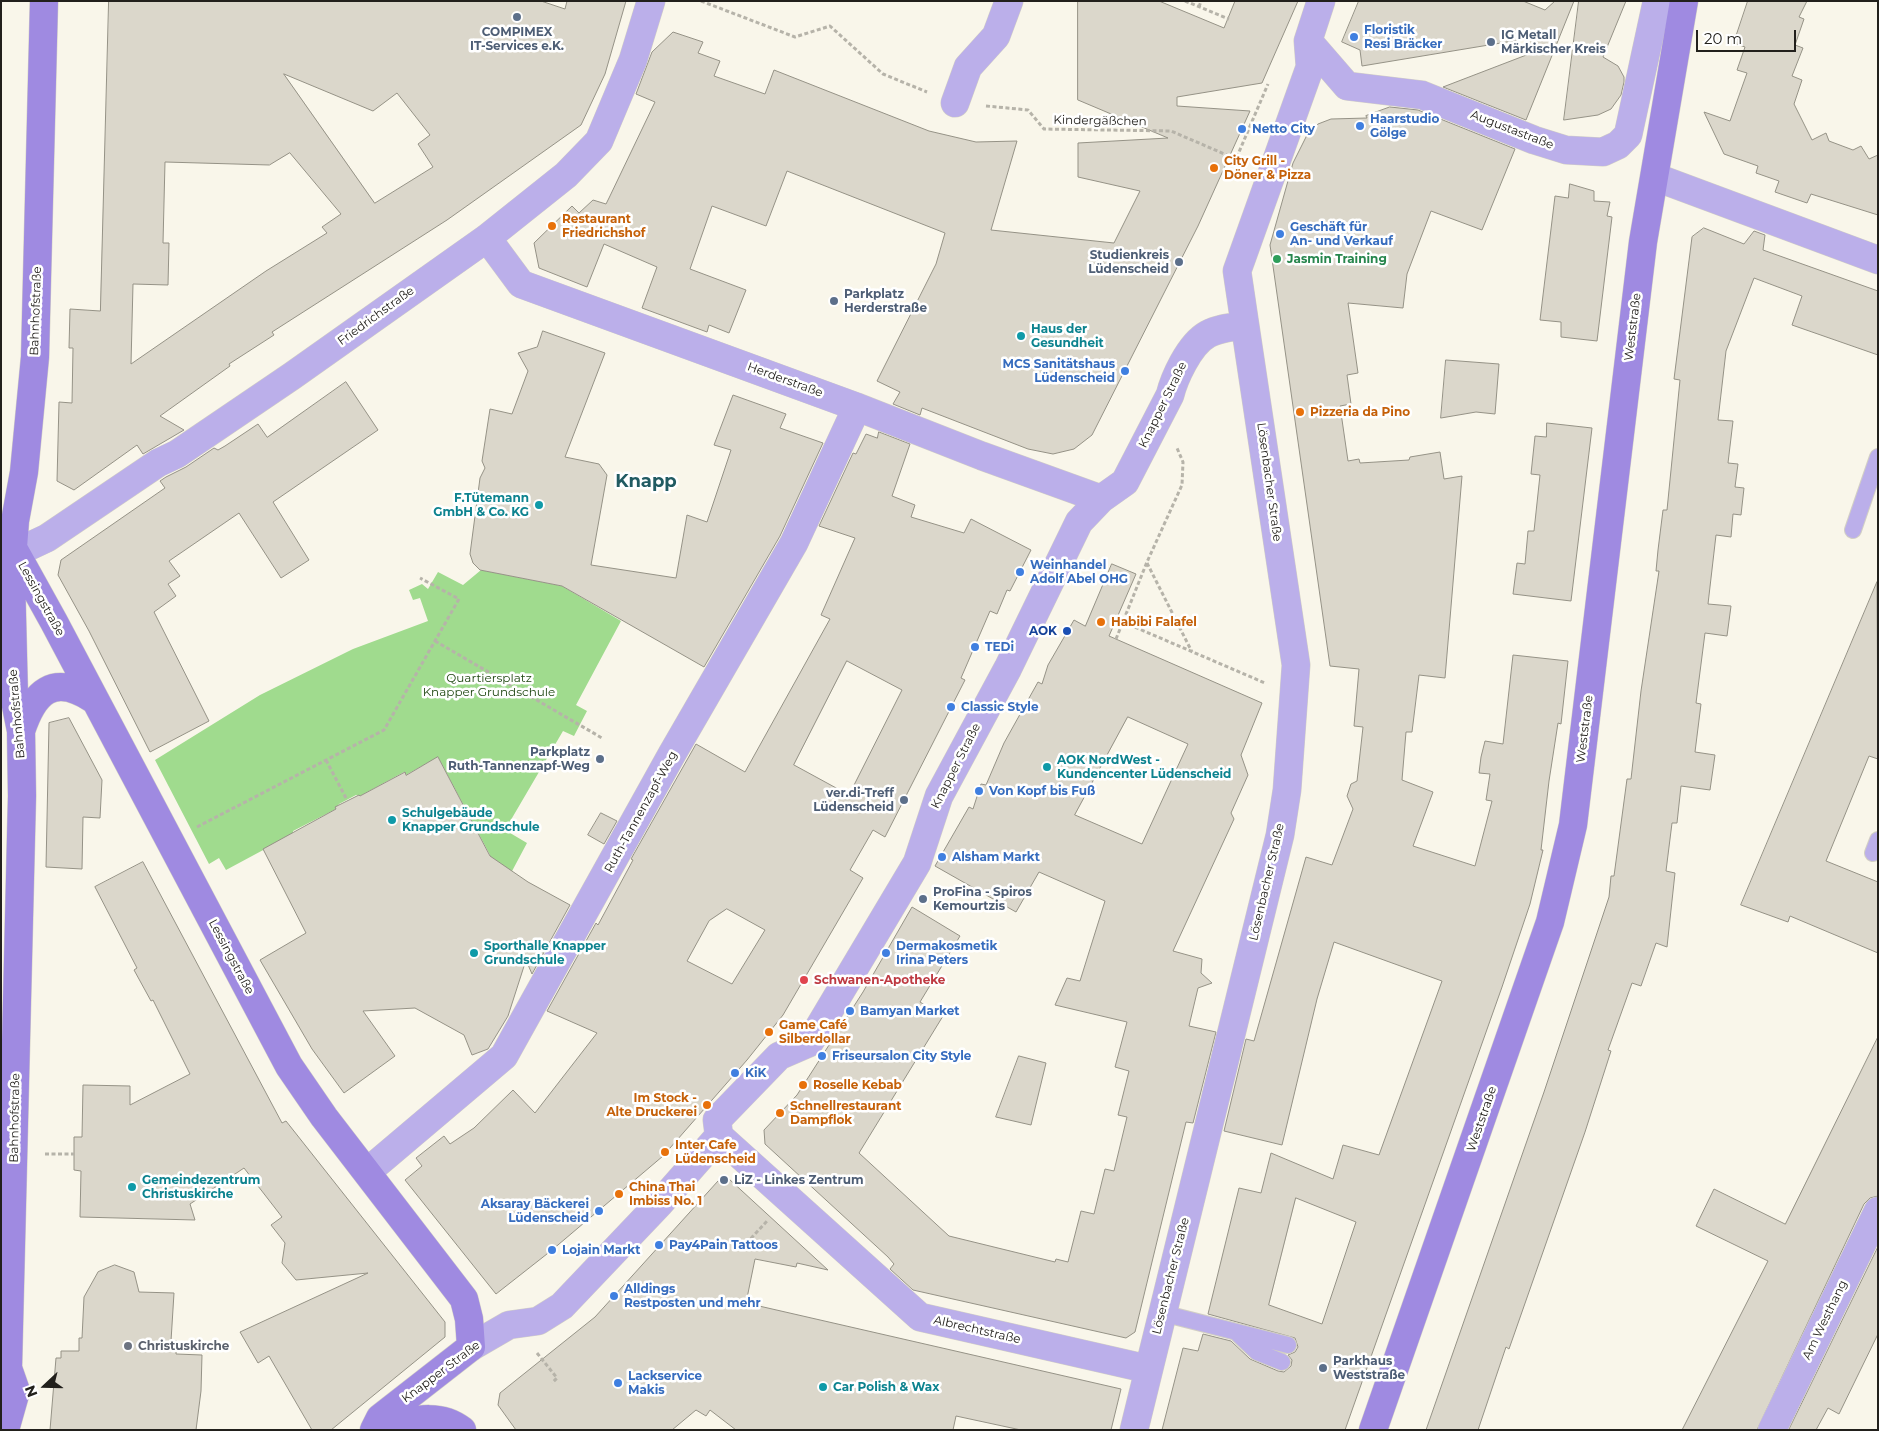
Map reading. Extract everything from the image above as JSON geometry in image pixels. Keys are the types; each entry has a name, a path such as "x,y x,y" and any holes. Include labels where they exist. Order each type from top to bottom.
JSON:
{"main road":[{"name":"Bahnhofstraße","path":"6,1430 16,1391 5,1371 22,796 21,731 14,696 11,574 7,548 24,472 34,357 44,1"},
{"name":"Weststraße","path":"1373,1430 1550,922 1573,825 1643,242 1684,1"},
{"name":"Lessingstraße","path":"7,548 93,699 288,1066 464,1299 470,1319 470,1347"},
{"path":"21,731 28,709 37,697 47,690 54,688 73,689 93,699"},
{"name":"Knapper Straße","path":"374,1430 380,1418 470,1347"},
{"name":"Knapper Straße","path":"396,1430 411,1422 441,1418 453,1423 462,1430"}],"street":[{"name":"Friedrichstraße","path":"7,548 30,546 47,538 158,463 177,454 292,376 464,252 487,238 566,175 599,141 633,60 651,1"},
{"path":"955,103 968,67 996,36 1008,1"},
{"path":"1245,325 1237,271 1310,67 1308,40 1321,1"},
{"name":"Augustastraße","path":"1308,40 1347,86 1422,96 1534,140 1566,150 1603,152 1618,145 1628,135 1657,1"},
{"path":"1655,177 1878,260"},
{"name":"Herderstraße","path":"487,238 521,284 857,406 982,456 1101,499"},
{"name":"Knapper Straße","path":"470,1347 509,1325 538,1321 562,1306 660,1203 719,1136 718,1120 779,1056 808,1043 917,862 939,796 1008,668 1080,522 1101,499 1125,482 1170,395 1173,381 1194,343 1210,333 1245,325"},
{"name":"Lösenbacher Straße","path":"1134,1430 1280,835 1287,790 1296,665 1245,325"},
{"name":"Ruth-Tannenzapf-Weg","path":"367,1172 504,1056 672,754 794,543 857,406"},
{"name":"Albrechtstraße","path":"719,1136 920,1317 1148,1368"},
{"name":"Am Westhang","path":"1772,1430 1878,1211"}],"lane":[{"path":"1853,530 1878,457"},
{"path":"1162,1313 1288,1346"},
{"path":"1236,1332 1257,1352 1282,1362"}],"path":[{"name":"Kindergäßchen","path":"700,1 795,37 830,26 883,74 955,103 1028,110 1044,129 1171,131 1236,159 1272,77"},
{"path":"1185,1 1229,19"},
{"path":"1199,7 1201,1"},
{"path":"1116,639 1147,562 1182,485 1183,462 1180,455"},
{"path":"1147,562 1192,652"},
{"path":"170,842 384,730 459,598 420,578"},
{"path":"1123,622 1294,695"},
{"path":"435,640 602,738"},
{"path":"326,760 347,800"},
{"path":"36,1154 74,1154"},
{"path":"742,1248 788,1199"}],"green space":[{"name":"Quartiersplatz Knapper Grundschule","path":"481,570 562,586 621,621 576,705 587,711 574,736 563,731 505,830 527,843 511,873 490,863 490,855 438,757 406,775 404,772 360,796 356,795 339,804 336,809 293,831 293,834 226,870 219,858 209,864 155,760 260,695 353,649 428,621 420,598 413,600 409,590 422,584 428,589 438,572 463,585"}],"building":[{"path":"109,1 541,1 565,9 567,1 626,1 605,74 581,125 447,220 272,332 274,335 229,364 230,366 160,416 184,430 143,454 137,445 74,490 57,481 59,402 72,403 73,348 69,348 70,309 100,311","holes":["284,74 373,111 397,93 430,135 418,144 433,167 375,203","290,153 341,214 322,227 327,233 266,271 131,364 133,284 168,285 169,243 163,243 165,162 269,165"]},
{"path":"1078,1 1159,1 1224,28 1235,1 1298,1 1262,83 1177,97 1177,106 1250,111 1198,226 1092,435 1074,449 1053,454 1028,449 922,408 920,415 893,404 900,392 877,381 936,264 945,233 787,171 766,226 712,206 690,269 746,290 729,333 709,325 707,332 642,308 657,267 604,244 587,287 539,268 534,243 572,206 579,213 593,200 606,204 655,102 636,94 652,52 673,32 703,42 698,53 720,61 714,76 765,94 774,70 929,131 976,142 1017,141 991,230 1114,243 1140,191 1078,177 1078,143 1168,138 1078,100"},
{"path":"1359,1 1523,1 1545,10 1555,1 1574,1 1526,120 1443,87 1529,54 1525,39 1362,66 1360,50 1342,42"},
{"path":"1579,1 1626,1 1603,57 1618,66 1624,77 1624,82 1621,95 1611,109 1598,115 1564,120"},
{"path":"1748,1 1807,1 1799,17 1804,19 1795,45 1803,48 1792,76 1802,80 1794,104 1812,140 1826,133 1829,141 1853,150 1861,146 1869,159 1878,155 1878,215 1811,194 1807,203 1775,192 1779,181 1756,173 1758,166 1724,154 1704,112 1730,121 1747,73 1737,70 1745,47 1734,43"},
{"path":"1390,107 1418,110 1515,149 1482,230 1431,211 1407,274 1403,308 1348,303 1358,373 1347,375 1351,404 1340,406 1348,461 1359,459 1360,463 1409,460 1410,457 1440,452 1444,479 1462,476 1445,678 1419,675 1412,732 1406,732 1402,780 1433,792 1413,846 1475,866 1492,801 1486,800 1490,774 1479,773 1481,757 1485,741 1503,744 1513,655 1568,661 1561,724 1558,723 1549,781 1541,850 1543,850 1530,904 1502,987 1345,1430 1162,1430 1183,1348 1198,1351 1203,1334 1231,1341 1250,1359 1278,1371 1284,1372 1291,1366 1292,1360 1288,1355 1295,1352 1298,1347 1295,1338 1208,1314 1239,1188 1261,1193 1271,1153 1333,1179 1343,1145 1379,1155 1442,981 1334,942 1317,999 1282,1145 1224,1131 1246,1039 1254,1041 1306,857 1332,865 1353,809 1347,796 1351,784 1357,781 1363,727 1354,726 1359,669 1330,666 1270,245 1293,163 1308,133 1318,124 1331,119 1367,118 1366,116","holes":["1296,1198 1356,1222 1322,1324 1269,1305"]},
{"path":"1570,184 1594,191 1594,201 1610,202 1607,216 1612,217 1597,341 1561,337 1561,322 1540,320 1555,196 1568,198"},
{"path":"1704,228 1744,244 1754,231 1765,235 1763,250 1878,291 1878,355 1792,325 1802,296 1754,278 1726,351 1718,420 1733,421 1728,463 1738,464 1735,487 1744,488 1741,515 1733,514 1731,537 1716,535 1708,604 1731,606 1727,636 1705,633 1696,703 1701,704 1695,752 1715,755 1710,790 1681,786 1677,823 1672,823 1666,871 1675,873 1667,947 1656,943 1641,986 1632,983 1608,1050 1611,1051 1585,1132 1509,1349 1506,1347 1478,1430 1426,1430 1544,1092 1609,897 1611,876 1614,876 1627,779 1631,779 1641,691 1659,571 1656,571 1663,510 1667,510 1680,380 1674,379 1692,237"},
{"path":"543,331 605,353 565,457 599,464 607,475 591,565 676,578 687,515 707,522 731,450 714,445 733,395 786,414 780,428 823,443 780,536 704,667 562,586 480,570 473,563 470,554 480,478 485,468 482,461 490,409 512,414 528,371 518,353 537,347"},
{"path":"1446,360 1499,364 1495,414 1476,412 1441,418"},
{"path":"346,382 378,430 273,502 309,560 281,578 239,513 169,561 180,576 168,584 176,596 154,612 209,721 150,752 89,631 58,575 61,560 165,488 160,481 166,477 186,467 214,448 218,450 225,446 258,424 267,437"},
{"path":"1547,423 1592,428 1571,601 1513,594 1517,563 1525,564 1528,531 1534,531 1540,475 1531,474 1535,436 1546,437"},
{"path":"879,432 910,444 892,496 915,505 911,517 964,533 971,519 1031,550 1010,591 1007,590 997,614 990,611 961,678 965,680 885,837 873,830 850,870 863,878 783,1015 747,1060 663,1156 552,1250 496,1294 405,1180 422,1166 416,1158 444,1136 450,1144 474,1128 513,1090 535,1113 597,1033 547,1011 596,923 598,925 633,860 631,859 696,744 745,772 830,619 821,615 855,538 819,526 853,453 856,454 866,434 877,438","holes":["847,661 902,690 849,795 794,765","727,909 765,930 732,984 687,961 709,921"]},
{"path":"1112,564 1136,574 1109,636 1262,703 1241,755 1248,775 1231,813 1234,819 1173,951 1202,959 1201,973 1212,983 1198,988 1189,1026 1216,1032 1193,1123 1186,1122 1135,1332 1126,1338 913,1290 890,1269 894,1264 888,1257 765,1144 764,1130 797,1095 863,992 912,907 960,936 920,1002 943,1016 859,1153 949,1236 1055,1262 1056,1259 1068,1262 1081,1211 1094,1214 1105,1169 1114,1171 1127,1117 1118,1115 1129,1071 1115,1067 1127,1022 1055,1005 1067,978 1080,981 1105,901 1039,872 1016,912 935,866 969,807 973,809 981,784 986,785 1004,743 1038,682 1042,684 1048,665 1074,620 1085,626","holes":["1128,717 1188,744 1142,844 1075,815"]},
{"path":"1877,582 1878,759 1869,756 1826,861 1878,882 1878,953 1790,916 1788,922 1741,905"},
{"path":"69,718 102,780 100,818 83,817 82,869 46,867 49,723"},
{"path":"438,757 490,856 528,882 570,905 532,974 526,960 508,1016 488,1049 472,1055 464,1035 415,1008 363,1011 395,1056 344,1093 312,1049 260,960 306,933 263,849 336,809 335,807 405,772 406,775"},
{"path":"601,813 617,821 604,844 588,835"},
{"path":"143,862 282,1123 286,1121 445,1322 445,1337 331,1430 312,1430 269,1356 258,1363 240,1332 368,1273 296,1280 282,1263 285,1243 271,1225 282,1217 244,1168 190,1204 195,1220 80,1217 81,1171 74,1170 74,1137 82,1137 83,1085 130,1086 130,1105 190,1074 153,1000 151,1001 134,970 137,968 95,887"},
{"path":"1878,1037 1878,1196 1870,1198 1864,1204 1757,1430 1682,1430 1768,1261 1696,1226 1714,1189 1785,1224"},
{"path":"1019,1056 1046,1063 1031,1125 996,1117"},
{"path":"729,1179 828,1270 797,1263 796,1267 755,1259 746,1303 1121,1389 1111,1430 1021,1430 956,1416 953,1430 736,1430 710,1410 706,1416 696,1410 672,1430 516,1430 498,1405 500,1393 595,1317 718,1181"},
{"path":"1878,1247 1878,1334 1839,1414 1828,1408 1816,1430 1789,1430"},
{"name":"Christuskirche","path":"115,1265 134,1272 139,1292 174,1293 171,1341 177,1341 176,1354 202,1355 201,1391 196,1430 50,1430 56,1358 61,1358 61,1351 79,1351 79,1338 82,1338 84,1297 98,1272"}],"place":[{"name":"COMPIMEX IT-Services e.K.","path":"517,17"},
{"name":"Floristik Resi Bräcker","path":"1354,37"},
{"name":"IG Metall Märkischer Kreis","path":"1491,42"},
{"name":"Haarstudio Gölge","path":"1360,126"},
{"name":"Netto City","path":"1242,129"},
{"name":"City Grill - Döner & Pizza","path":"1214,168"},
{"name":"Restaurant Friedrichshof","path":"552,226"},
{"name":"Geschäft für An- und Verkauf","path":"1280,234"},
{"name":"Jasmin Training","path":"1277,259"},
{"name":"Studienkreis Lüdenscheid","path":"1179,262"},
{"name":"Parkplatz Herderstraße","path":"834,301"},
{"name":"Haus der Gesundheit","path":"1021,336"},
{"name":"MCS Sanitätshaus Lüdenscheid","path":"1125,371"},
{"name":"Pizzeria da Pino","path":"1300,412"},
{"name":"F.Tütemann GmbH & Co. KG","path":"539,505"},
{"name":"Weinhandel Adolf Abel OHG","path":"1020,572"},
{"name":"Habibi Falafel","path":"1101,622"},
{"name":"AOK","path":"1067,631"},
{"name":"TEDi","path":"975,647"},
{"name":"Classic Style","path":"951,707"},
{"name":"Parkplatz Ruth-Tannenzapf-Weg","path":"600,759"},
{"name":"AOK NordWest - Kundencenter Lüdenscheid","path":"1047,767"},
{"name":"Von Kopf bis Fuß","path":"979,791"},
{"name":"ver.di-Treff Lüdenscheid","path":"904,800"},
{"name":"Schulgebäude Knapper Grundschule","path":"392,820"},
{"name":"Alsham Markt","path":"942,857"},
{"name":"ProFina - Spiros Kemourtzis","path":"923,899"},
{"name":"Sporthalle Knapper Grundschule","path":"474,953"},
{"name":"Dermakosmetik Irina Peters","path":"886,953"},
{"name":"Schwanen-Apotheke","path":"804,980"},
{"name":"Bamyan Market","path":"850,1011"},
{"name":"Game Café Silberdollar","path":"769,1032"},
{"name":"Friseursalon City Style","path":"822,1056"},
{"name":"KiK","path":"735,1073"},
{"name":"Roselle Kebab","path":"803,1085"},
{"name":"Im Stock - Alte Druckerei","path":"707,1105"},
{"name":"Schnellrestaurant Dampflok","path":"780,1113"},
{"name":"Inter Cafe Lüdenscheid","path":"665,1152"},
{"name":"LiZ - Linkes Zentrum","path":"724,1180"},
{"name":"Gemeindezentrum Christuskirche","path":"132,1187"},
{"name":"China Thai Imbiss No. 1","path":"619,1194"},
{"name":"Aksaray Bäckerei Lüdenscheid","path":"599,1211"},
{"name":"Pay4Pain Tattoos","path":"659,1245"},
{"name":"Lojain Markt","path":"552,1250"},
{"name":"Alldings Restposten und mehr","path":"614,1296"},
{"name":"Christuskirche","path":"128,1346"},
{"name":"Parkhaus Weststraße","path":"1323,1368"},
{"name":"Lackservice Makis","path":"618,1383"},
{"name":"Car Polish & Wax","path":"823,1387"}],"district":[{"name":"Knapp","path":"646,482"}]}
